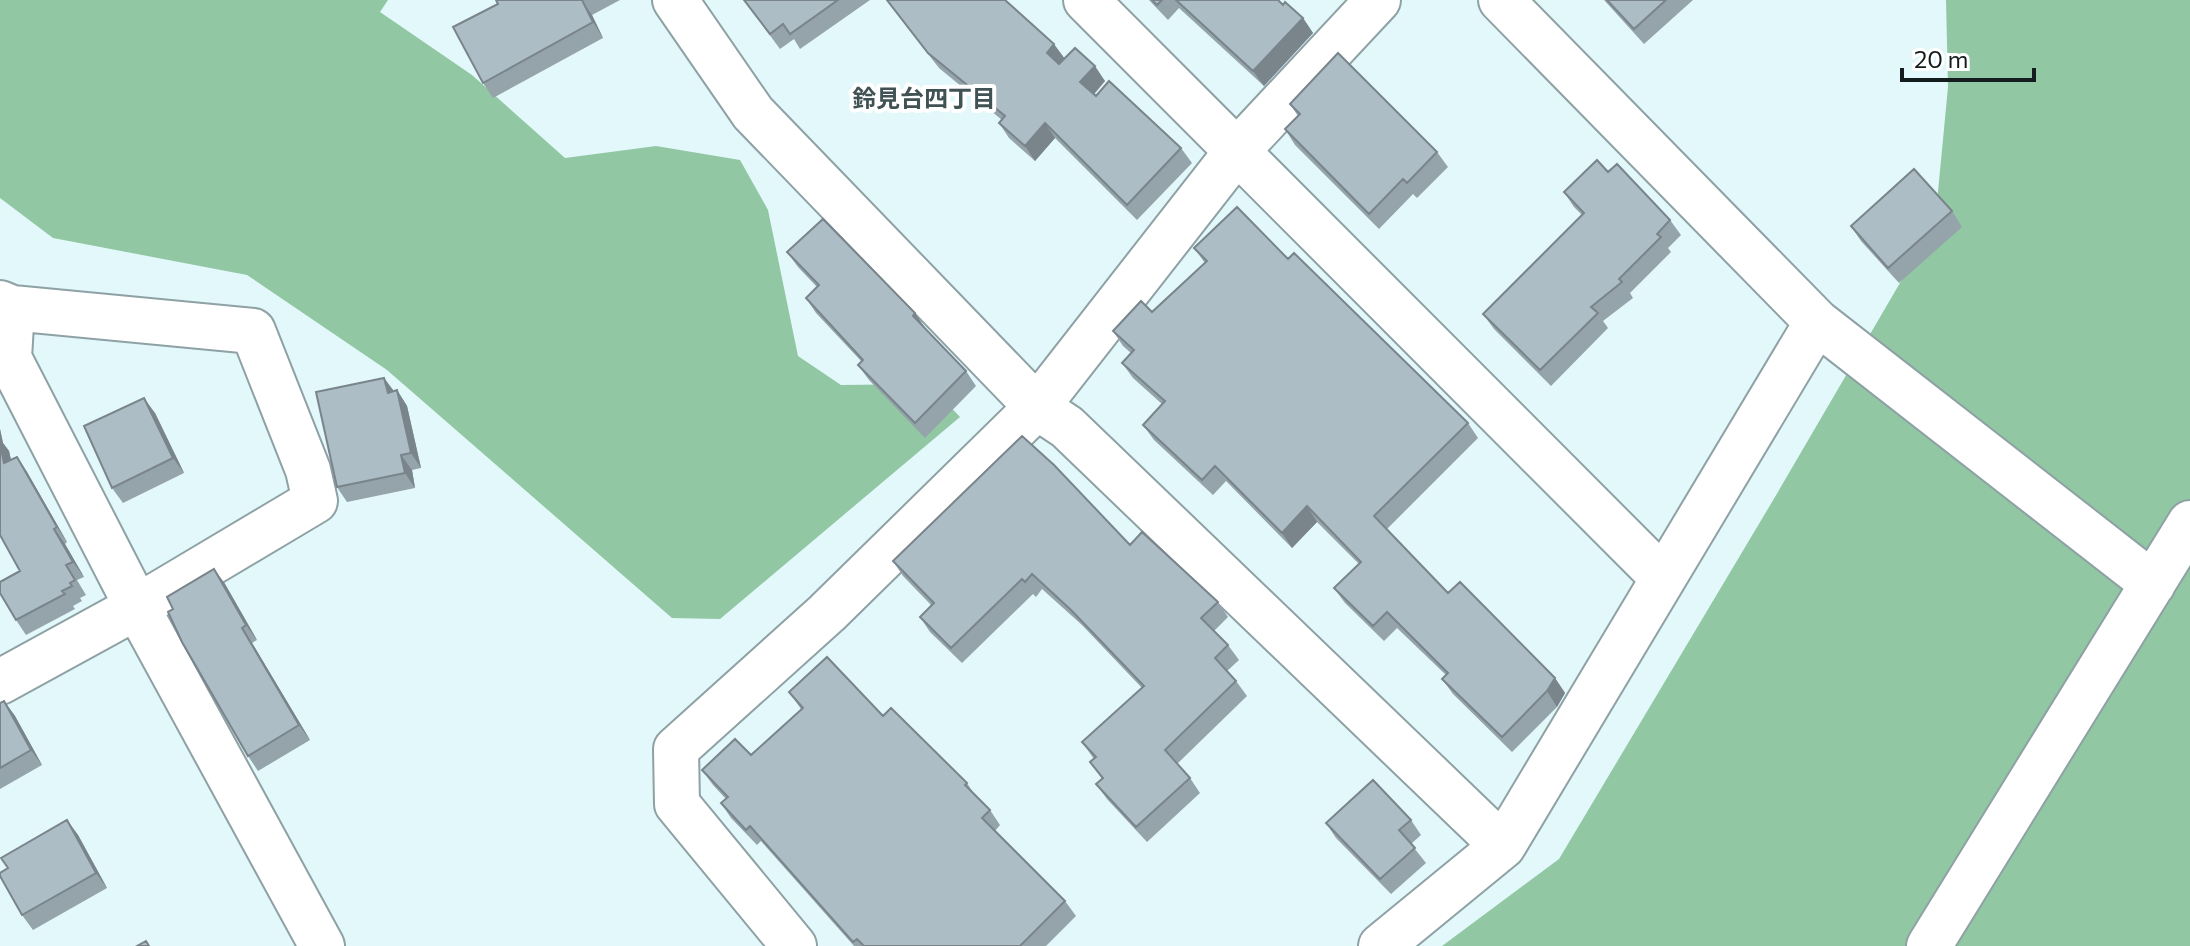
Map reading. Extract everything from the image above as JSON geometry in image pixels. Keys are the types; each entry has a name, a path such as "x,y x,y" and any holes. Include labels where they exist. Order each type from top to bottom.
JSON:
{"street":[{"path":"675,0 753,113 1037,407 1067,427 1503,846"},
{"path":"1086,0 1662,577"},
{"path":"794,946 677,804 676,749 827,613 1037,407 1237,151 1378,0"},
{"path":"1501,0 1817,322 2153,584"},
{"path":"0,682 137,607 315,501 308,470 253,331 6,305 9,358 137,607 322,946"},
{"path":"1381,946 1503,846 1817,322"},
{"path":"1929,946 2190,523"}],"green space":[{"path":"0,0 388,0 380,12 472,75 565,158 656,146 740,160 768,210 798,356 841,385 929,384 960,417 720,619 672,618 387,370 247,275 53,238 0,198"},
{"path":"1946,0 2190,0 2190,946 1442,946 1559,859 1935,223 1948,87"}],"building":[{"path":"496,0 582,0 593,22 483,83 453,27 498,4"},
{"path":"744,0 838,0 790,34 783,24 770,34"},
{"path":"887,0 1005,0 1054,44 1047,53 1059,64 1075,48 1095,66 1080,82 1096,96 1109,81 1181,148 1127,205 1045,123 1025,146 999,123 1005,116 928,53"},
{"path":"1176,0 1278,0 1283,5 1285,2 1303,18 1253,71"},
{"path":"1607,0 1666,0 1634,29"},
{"path":"1338,53 1437,152 1407,183 1403,179 1369,214 1285,129 1300,114 1290,104"},
{"path":"1597,160 1608,172 1617,164 1670,220 1657,234 1661,237 1619,279 1622,282 1591,307 1598,313 1540,370 1483,314 1584,213 1564,192"},
{"path":"1914,169 1952,211 1888,268 1851,226"},
{"path":"1237,207 1288,259 1294,253 1468,423 1374,516 1448,593 1460,582 1555,678 1547,691 1502,737 1442,679 1448,673 1387,612 1373,626 1334,588 1361,562 1307,506 1282,533 1215,466 1202,480 1143,425 1165,401 1122,363 1134,350 1113,331 1141,301 1152,312 1207,261 1194,248"},
{"path":"823,219 915,313 913,316 966,371 915,423 858,365 863,360 806,298 819,285 787,252"},
{"path":"384,378 388,393 397,390 411,453 401,455 405,473 337,487 316,392"},
{"path":"144,398 173,458 112,488 84,426"},
{"path":"1022,436 1130,545 1142,532 1218,602 1201,618 1228,645 1215,658 1236,681 1165,750 1190,778 1136,827 1096,784 1103,778 1090,762 1096,757 1082,742 1144,686 1032,574 1025,582 1022,579 951,648 920,617 934,603 893,561"},
{"path":"0,444 4,463 17,457 57,527 54,529 73,562 66,565 75,580 70,583 72,586 62,591 65,594 16,620 0,593 0,582 20,571 0,535"},
{"path":"214,569 246,625 242,628 299,725 248,756 168,612 173,609 167,597"},
{"path":"827,657 883,716 891,708 967,783 965,785 990,810 982,818 1065,901 1020,946 864,946 857,939 853,942 750,826 746,830 721,803 728,797 702,770 735,739 751,755 803,708 789,692"},
{"path":"4,701 31,750 0,768 0,703"},
{"path":"1373,780 1411,820 1399,830 1415,848 1380,879 1326,823"},
{"path":"67,820 96,873 22,915 0,876 8,868 1,858"}],"district":[{"name":"鈴見台四丁目","path":"924,99"}]}
